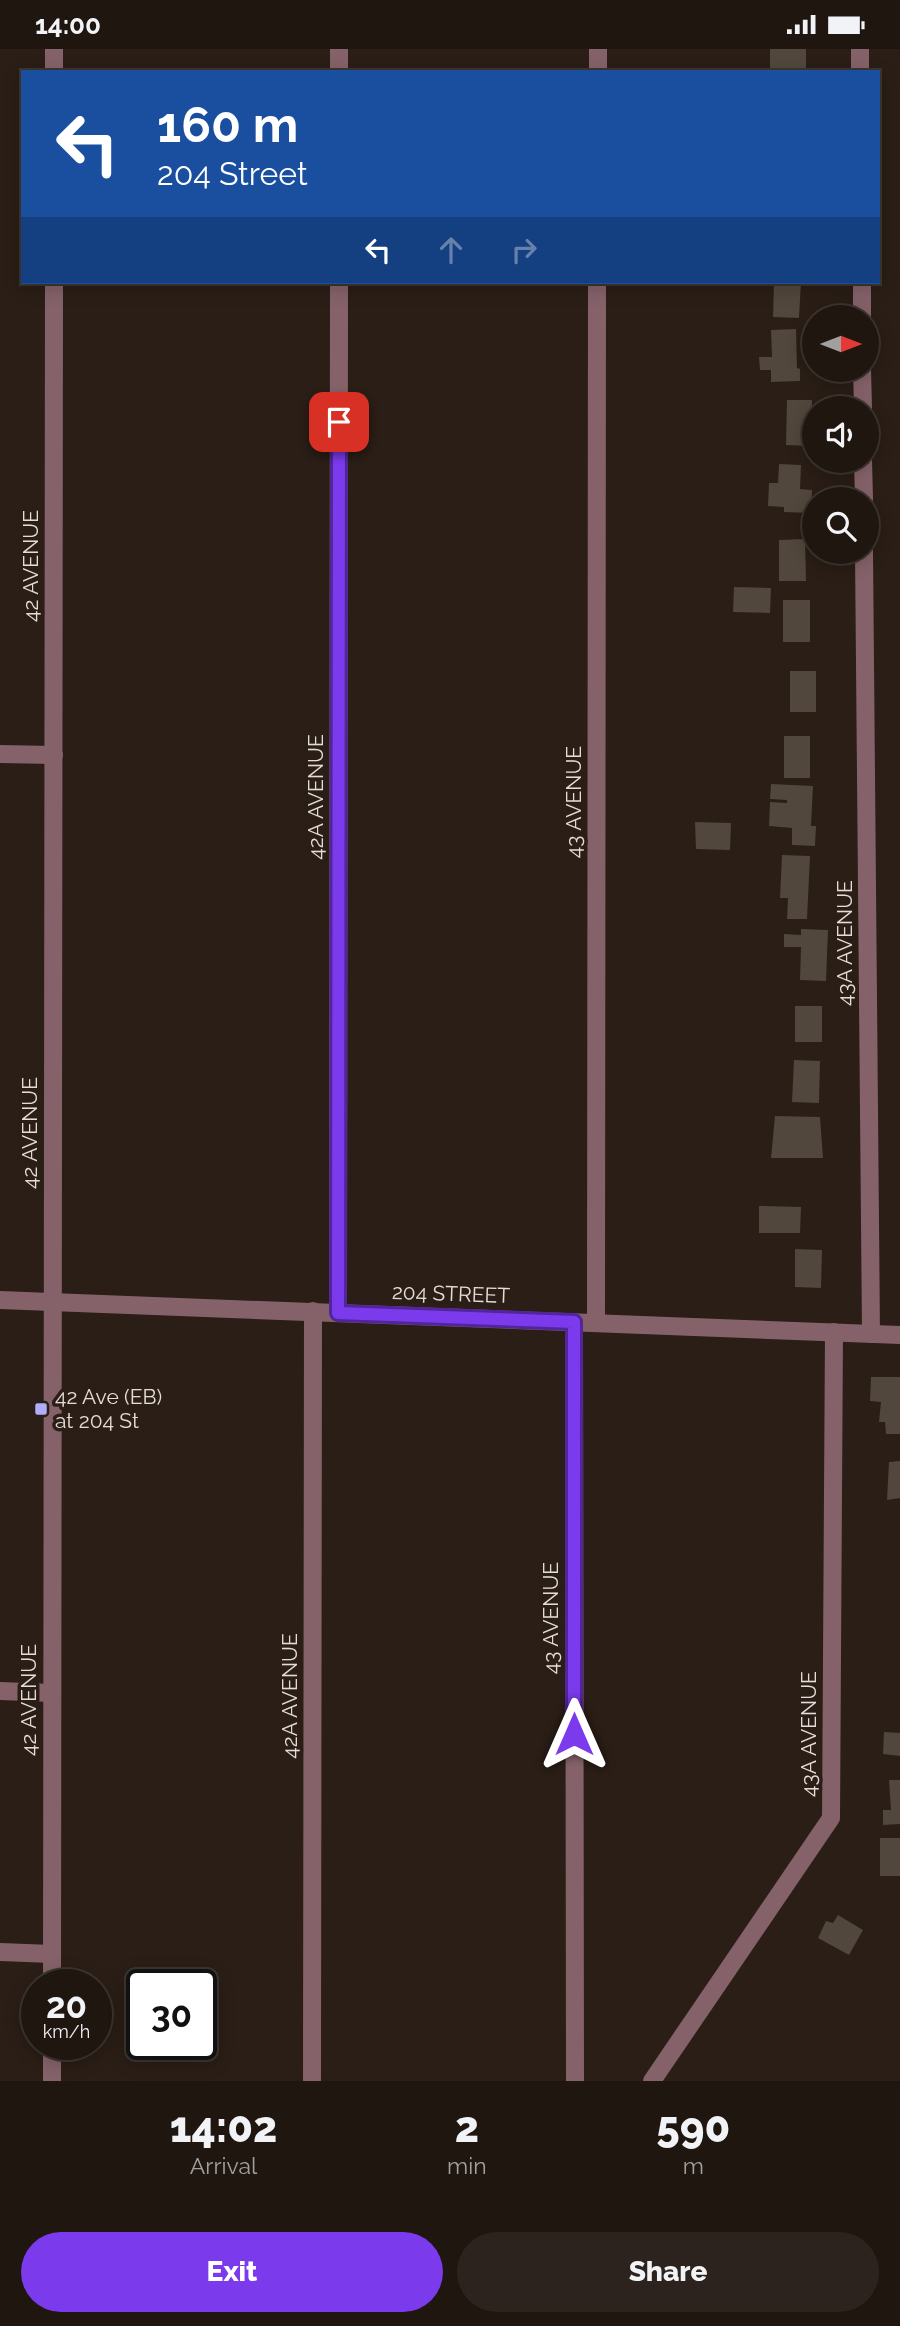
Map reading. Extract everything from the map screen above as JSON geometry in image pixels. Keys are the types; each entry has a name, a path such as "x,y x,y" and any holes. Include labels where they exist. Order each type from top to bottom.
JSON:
{"street":[{"path":"54,49 54,70"},
{"path":"339,49 339,70"},
{"path":"598,49 598,70"},
{"path":"860,49 860,70"},
{"name":"42 AVENUE","path":"52,1969 54,284"},
{"name":"42A AVENUE","path":"338,1313 339,284"},
{"name":"43 AVENUE","path":"596,1323 597,284"},
{"path":"862,284 862,305"},
{"name":"43A AVENUE","path":"864,564 871,1334"},
{"path":"0,754 54,755"},
{"name":"204 STREET","path":"0,1300 900,1335"},
{"name":"42A AVENUE","path":"312,2081 313,1311"},
{"name":"43 AVENUE","path":"574,1322 575,2081"},
{"name":"43A AVENUE","path":"653,2081 831,1818 834,1332"},
{"path":"0,1691 52,1693"},
{"path":"0,1952 52,1954"},
{"path":"52,2060 52,2081"}],"building":[{"path":"770,49 806,49 806,68 770,68"},
{"path":"774,284 801,284 799,318 773,317"},
{"path":"796,329 800,381 771,382 771,370 760,370 759,357 772,357 771,330"},
{"path":"787,400 802,400 802,446 786,445"},
{"path":"779,464 801,465 802,513 784,512 784,507 768,506 769,483 778,483"},
{"path":"802,539 802,564 806,564 806,581 779,581 779,540"},
{"path":"734,587 771,588 770,613 733,612"},
{"path":"783,600 810,600 810,642 783,642"},
{"path":"790,671 816,671 816,712 790,712"},
{"path":"784,736 810,736 810,778 784,778"},
{"path":"771,784 813,786 811,826 816,826 815,846 792,845 792,828 769,826 770,802 787,803 787,800 770,799"},
{"path":"695,822 731,823 730,850 696,849"},
{"path":"782,855 810,856 807,919 787,919 788,898 780,898"},
{"path":"801,929 828,930 826,981 800,980 801,947 784,947 784,934 801,935"},
{"path":"795,1006 822,1006 822,1042 795,1042"},
{"path":"794,1060 820,1061 819,1103 792,1102"},
{"path":"775,1116 820,1117 823,1158 771,1158"},
{"path":"759,1206 801,1207 800,1233 759,1233"},
{"path":"795,1249 822,1250 821,1288 795,1287"},
{"path":"871,1377 900,1377 900,1434 886,1434 885,1422 879,1422 881,1402 870,1401"},
{"path":"900,1461 900,1498 887,1500 889,1462"},
{"path":"884,1732 900,1733 900,1756 883,1754"},
{"path":"889,1780 900,1780 900,1824 883,1825 883,1810 891,1810"},
{"path":"880,1838 900,1838 900,1876 880,1876"},
{"path":"838,1915 863,1930 849,1955 818,1938 826,1921 833,1923"}],"place":[{"name":"42 Ave (EB) at 204 St","path":"41,1409"}],"route":[{"path":"339,422 338,1313 574,1322 574,1734"}]}
